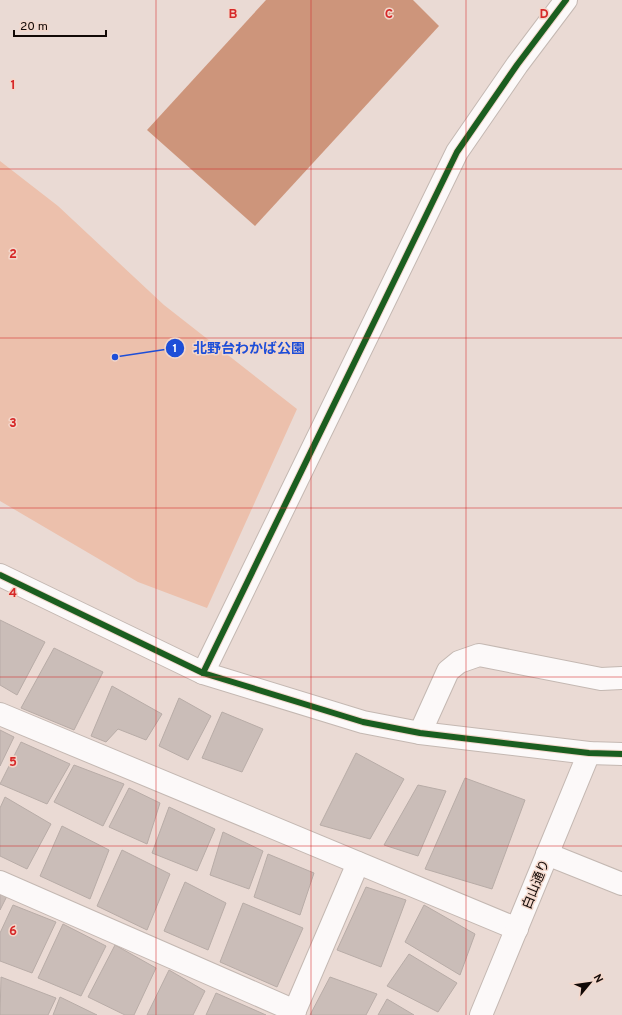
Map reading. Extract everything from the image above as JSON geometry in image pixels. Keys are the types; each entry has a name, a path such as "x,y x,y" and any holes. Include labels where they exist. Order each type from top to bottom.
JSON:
{"street":[{"path":"203,673 457,152 517,65 566,0"},
{"path":"0,574 203,673 362,722 420,733 589,753 622,754"},
{"path":"420,733 448,671 459,662 479,655 601,679 622,678"},
{"path":"0,714 517,929"},
{"name":"白山通り","path":"481,1015 589,753"},
{"path":"547,854 622,884"},
{"path":"0,882 294,1013 358,863"}],"shaded area":[{"path":"266,0 413,0 439,26 255,226 147,130"},
{"path":"0,161 58,206 164,305 297,409 207,608 138,582 0,501"}],"building":[{"path":"0,620 45,642 17,695 0,685"},
{"path":"54,648 103,672 74,730 21,708"},
{"path":"112,686 162,714 146,740 118,729 106,742 91,736"},
{"path":"179,698 211,716 188,760 159,746"},
{"path":"222,712 263,729 242,772 202,758"},
{"path":"0,730 14,737 0,766"},
{"path":"21,742 70,764 47,804 0,784"},
{"path":"356,753 404,779 370,839 320,825"},
{"path":"74,765 124,784 103,826 54,802"},
{"path":"465,778 525,800 492,889 425,869"},
{"path":"418,785 446,791 418,856 384,845"},
{"path":"129,788 160,803 147,844 109,827"},
{"path":"5,797 51,824 27,869 0,856 0,808"},
{"path":"169,807 215,829 197,871 152,853"},
{"path":"62,826 109,850 90,899 40,876"},
{"path":"223,832 263,851 249,889 210,875"},
{"path":"122,850 170,874 147,930 97,906"},
{"path":"268,854 314,873 300,915 254,897"},
{"path":"185,882 226,903 208,950 164,931"},
{"path":"366,887 406,900 381,967 337,950"},
{"path":"0,892 7,896 0,910"},
{"path":"243,903 303,928 277,987 220,962"},
{"path":"13,905 56,922 32,973 0,961 0,933"},
{"path":"424,905 475,934 460,975 405,942"},
{"path":"63,924 106,946 81,996 38,978"},
{"path":"115,945 156,968 134,1015 125,1015 88,997"},
{"path":"409,954 457,983 438,1012 387,986"},
{"path":"169,970 205,991 193,1015 147,1015"},
{"path":"1,977 56,998 48,1015 0,1015"},
{"path":"330,977 377,994 366,1015 310,1015"},
{"path":"216,993 266,1015 206,1015"},
{"path":"60,997 97,1015 53,1015"},
{"path":"387,999 414,1015 378,1015"}],"cycle path":[{"path":"203,673 457,152 517,65 566,0"},
{"path":"0,575 203,673 363,722 420,733 589,753 622,754"}],"place":[{"name":"北野台わかば公園","path":"115,357"}]}
